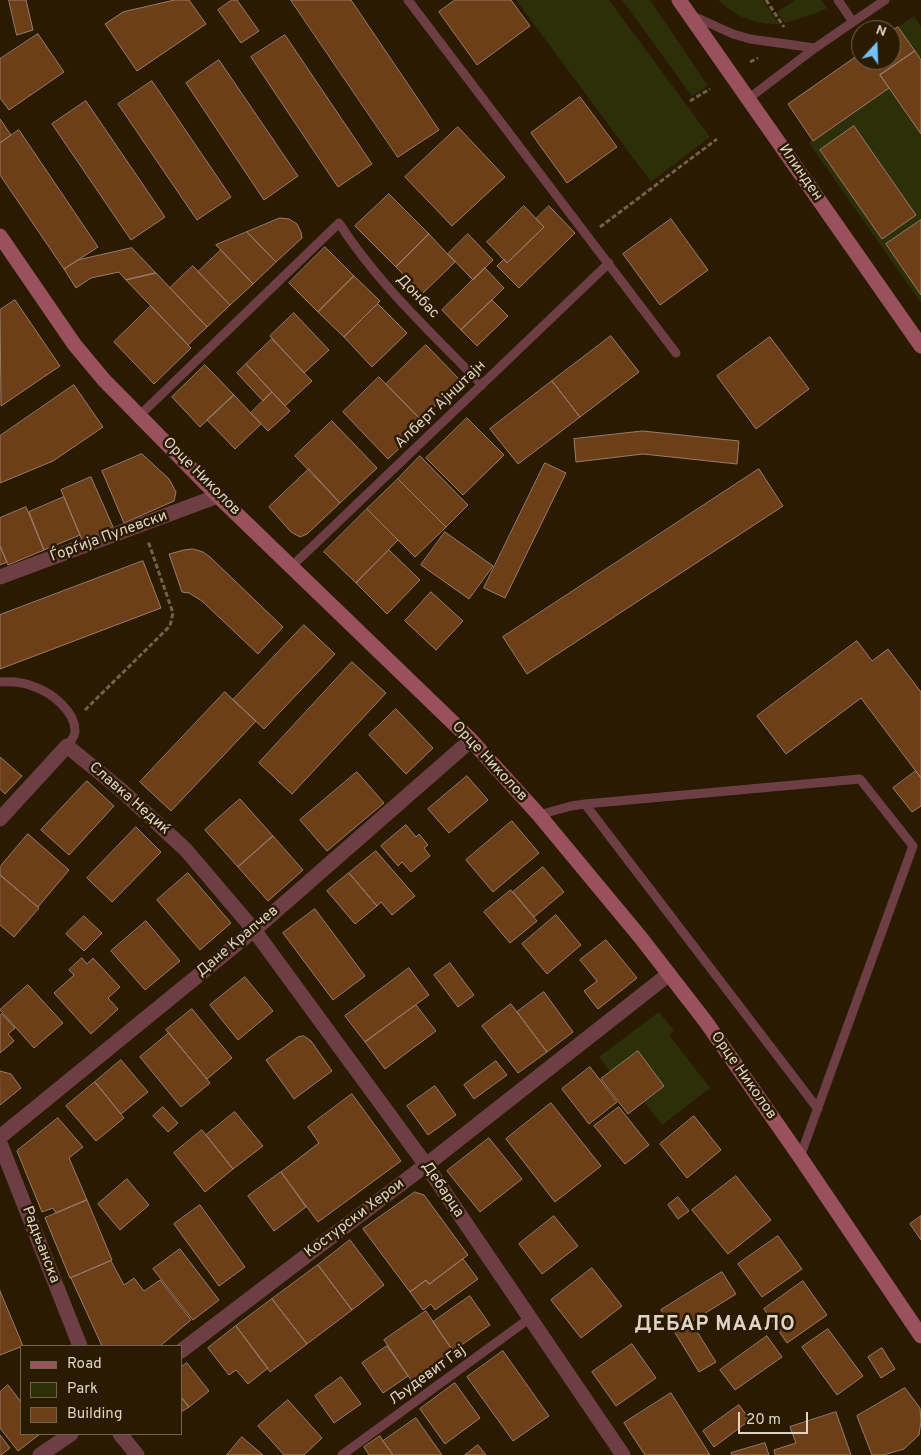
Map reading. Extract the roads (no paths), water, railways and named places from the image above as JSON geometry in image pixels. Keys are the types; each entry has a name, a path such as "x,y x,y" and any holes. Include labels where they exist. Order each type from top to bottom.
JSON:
{"street":[{"name":"Илинден","path":"679,0 921,346"},
{"name":"Орце Николов","path":"0,236 74,344 104,380 218,496 471,740 539,815 641,938 706,1022 921,1336"},
{"name":"Ѓорѓиja Пулевски","path":"0,577 218,496"},
{"name":"Дане Крапчев","path":"0,1137 254,930 471,740"},
{"path":"0,819 67,746"},
{"name":"Славка Недиќ","path":"67,746 121,790 186,850 254,930"},
{"name":"Дебарца","path":"254,930 426,1164 622,1455"},
{"name":"Костурски Херои","path":"182,1350 426,1164 669,974"},
{"name":"Радњанска","path":"0,1143 80,1345"},
{"path":"40,1455 69,1435"},
{"path":"121,1435 137,1455"}],"lane":[{"path":"408,0 676,353"},
{"path":"838,0 852,20"},
{"path":"856,20 885,0"},
{"path":"689,14 733,34 750,39 815,48"},
{"path":"748,99 851,23"},
{"name":"Донбас","path":"139,416 339,223 357,250 390,290 482,385"},
{"name":"Алберт Ајнштајн","path":"292,566 609,263"},
{"path":"0,682 20,682 36,687 50,694 64,707 73,722 75,733 67,746"},
{"path":"539,815 585,804 860,779 913,846 800,1157"},
{"path":"585,804 818,1109"},
{"name":"Људевит Гај","path":"342,1455 530,1318"}],"district":[{"name":"ДЕБАР МААЛО","path":"715,1326"}]}
